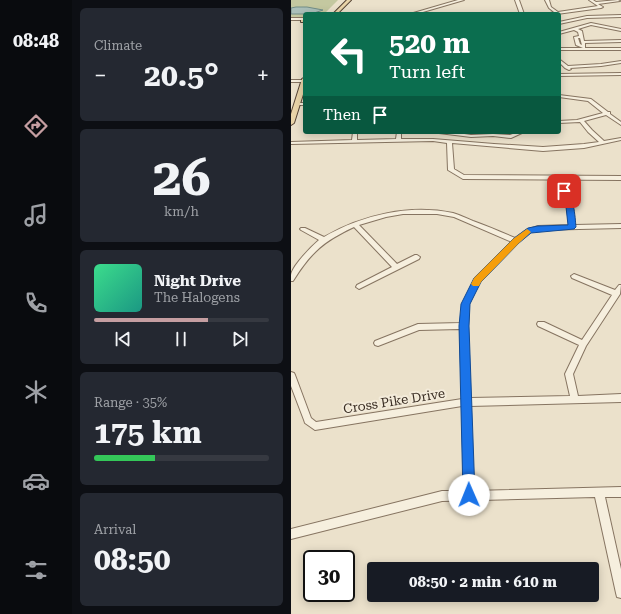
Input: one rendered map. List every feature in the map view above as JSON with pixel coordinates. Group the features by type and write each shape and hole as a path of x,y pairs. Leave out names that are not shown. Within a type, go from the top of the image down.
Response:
{"main road":[{"path":"336,12 349,0"},
{"path":"291,122 303,84"}],"street":[{"path":"419,12 462,0"},
{"path":"517,0 521,12"},
{"path":"547,0 550,8 556,12"},
{"path":"561,12 601,7 591,0"},
{"path":"595,3 618,0 621,5"},
{"path":"575,10 585,17"},
{"path":"561,23 585,17 621,16"},
{"path":"291,20 303,21"},
{"path":"561,32 593,24 621,30"},
{"path":"575,29 580,32 581,36 576,37 577,45 621,49"},
{"path":"561,49 621,41"},
{"path":"614,49 621,54"},
{"path":"561,62 567,67 571,75"},
{"path":"567,67 621,62"},
{"path":"561,75 621,74"},
{"path":"291,82 303,81"},
{"path":"561,96 589,100 621,124"},
{"path":"297,103 303,102"},
{"path":"561,122 579,120 608,113"},
{"path":"614,119 621,117"},
{"path":"579,120 587,131 601,143"},
{"path":"357,141 358,134"},
{"path":"398,140 399,134"},
{"path":"458,134 511,137 518,134"},
{"path":"291,143 433,140 543,149 601,143 621,139"},
{"path":"449,141 451,170 457,175 463,177 486,179 621,178"},
{"path":"564,191 570,207 572,227"},
{"path":"291,279 303,259 324,240 355,224 375,217 393,214 428,213 454,216 516,241"},
{"path":"355,224 397,267"},
{"path":"469,495 464,326 466,304 477,280 528,231 538,228 621,226"},
{"path":"303,230 324,240"},
{"path":"359,287 417,258"},
{"path":"574,276 619,291 583,344 569,374 575,400"},
{"path":"541,324 583,344"},
{"path":"378,343 418,328 464,326"},
{"name":"Cross Pike Drive","path":"291,375 308,420 315,426 467,402 621,398"},
{"path":"599,492 621,593"},
{"path":"291,534 442,496 621,492"}],"green space":[{"path":"291,0 338,0 326,12 303,12 303,17 291,17"}],"water":[{"path":"307,7 323,10 317,12 303,12 303,14 291,14 291,8"}],"slow traffic":[{"path":"476,284 477,280 527,232"}],"route":[{"path":"469,495 464,326 466,304 477,280 528,231 538,228 572,227 570,207 564,191"}]}
